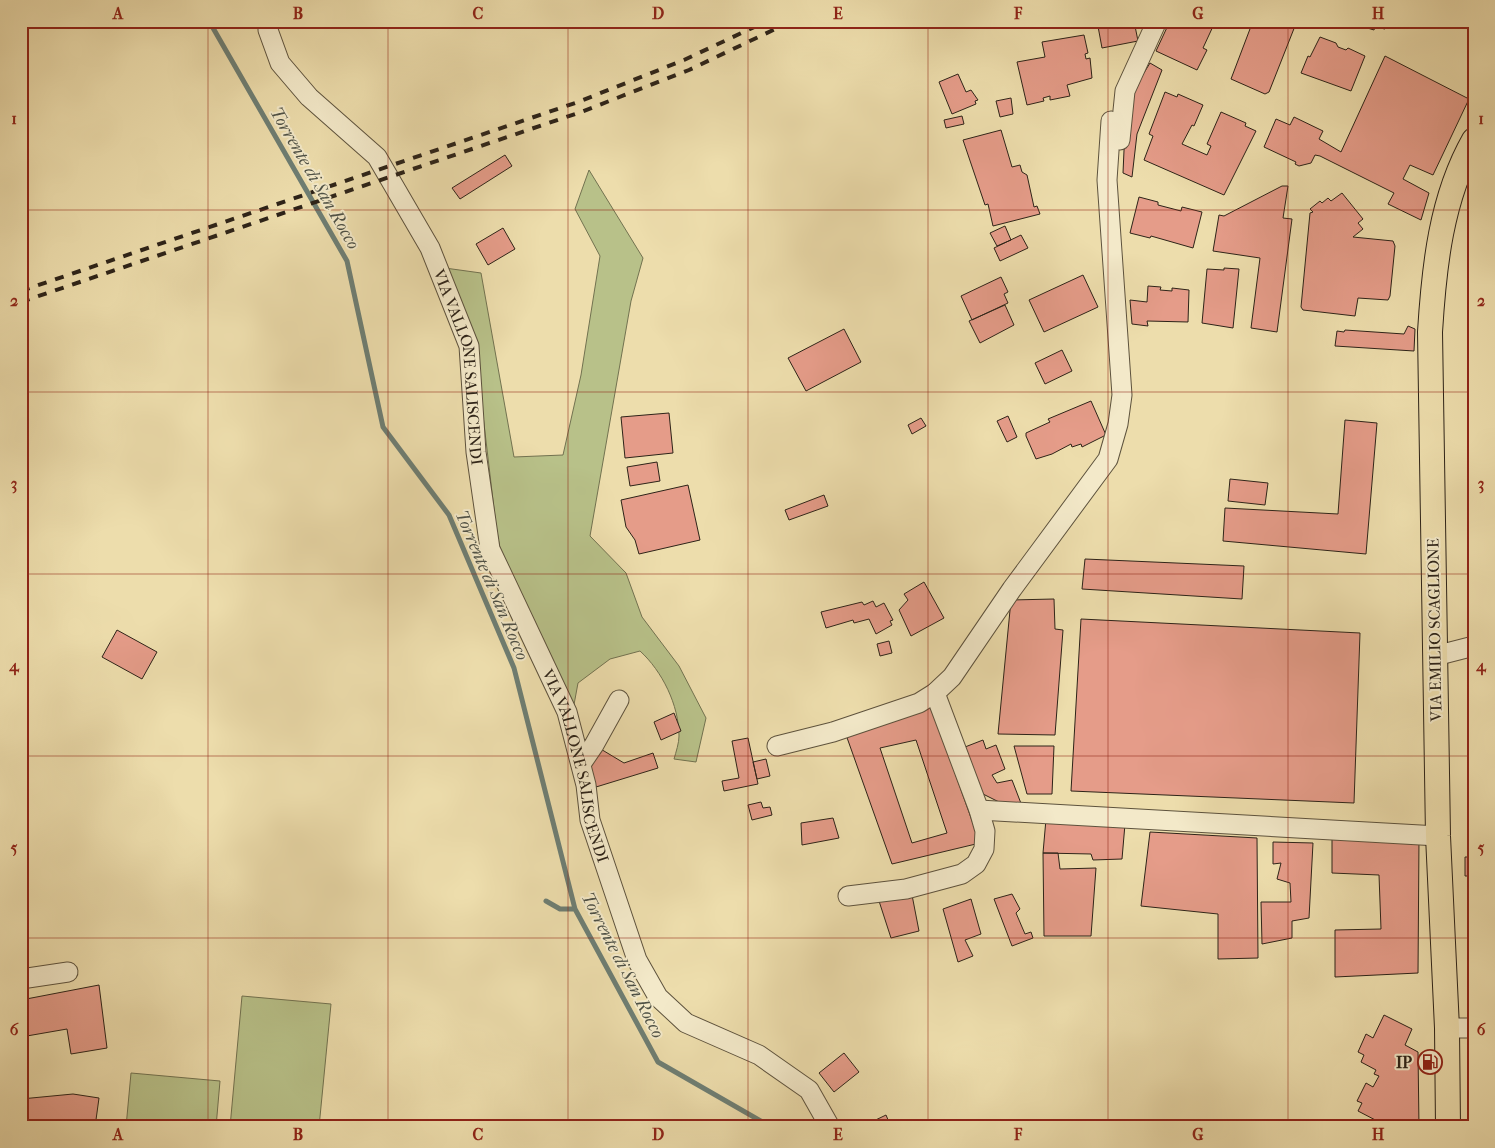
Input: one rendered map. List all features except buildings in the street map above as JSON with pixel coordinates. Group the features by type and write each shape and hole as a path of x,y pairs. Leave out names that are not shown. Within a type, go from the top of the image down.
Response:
{"main road":[{"name":"VIA EMILIO SCAGLIONE","path":"1448,1127 1447,1028 1438,836 1430,332 1434,268 1445,214 1474,140"}],"street":[{"name":"VIA VALLONE SALISCENDI","path":"268,21 268,30 280,63 309,97 377,157 430,248 469,346 476,452 490,549 567,712 586,785 590,820 637,960 658,998 686,1024 760,1055 809,1090 830,1127"},
{"path":"1128,323 1120,177 1120,125 1125,91 1157,21"},
{"path":"777,746 859,723 919,703 935,693 952,677 1012,589 1108,459 1118,424 1122,395 1107,180 1111,122"},
{"path":"1435,656 1474,646"},
{"path":"848,896 906,889 962,874 976,864 984,849 985,830 979,810 935,693"},
{"path":"581,764 594,745 618,700"},
{"path":"979,810 1438,836"},
{"path":"21,979 68,972"},
{"path":"1447,1028 1474,1028"}],"green space":[{"path":"589,170 643,258 631,301 590,536 626,573 642,617 679,666 706,718 696,762 674,759 679,736 676,712 668,689 655,668 640,651 610,659 578,683 573,710 535,622 501,555 475,347 445,268 481,273 514,457 563,455 581,375 600,256 575,209"},
{"path":"242,996 331,1004 319,1127 230,1127"},
{"path":"131,1073 220,1081 216,1127 126,1127"}],"waterway":[{"name":"Torrente di San Rocco","path":"209,21 347,261 383,427 449,515 514,668 575,909 658,1062 771,1127"},
{"path":"546,901 560,909 575,909"}],"railway":[{"path":"21,291 578,102 684,60 767,21"},
{"path":"21,302 581,112 689,70 792,21"}],"place":[{"name":"IP","path":"1430,1062"}]}
